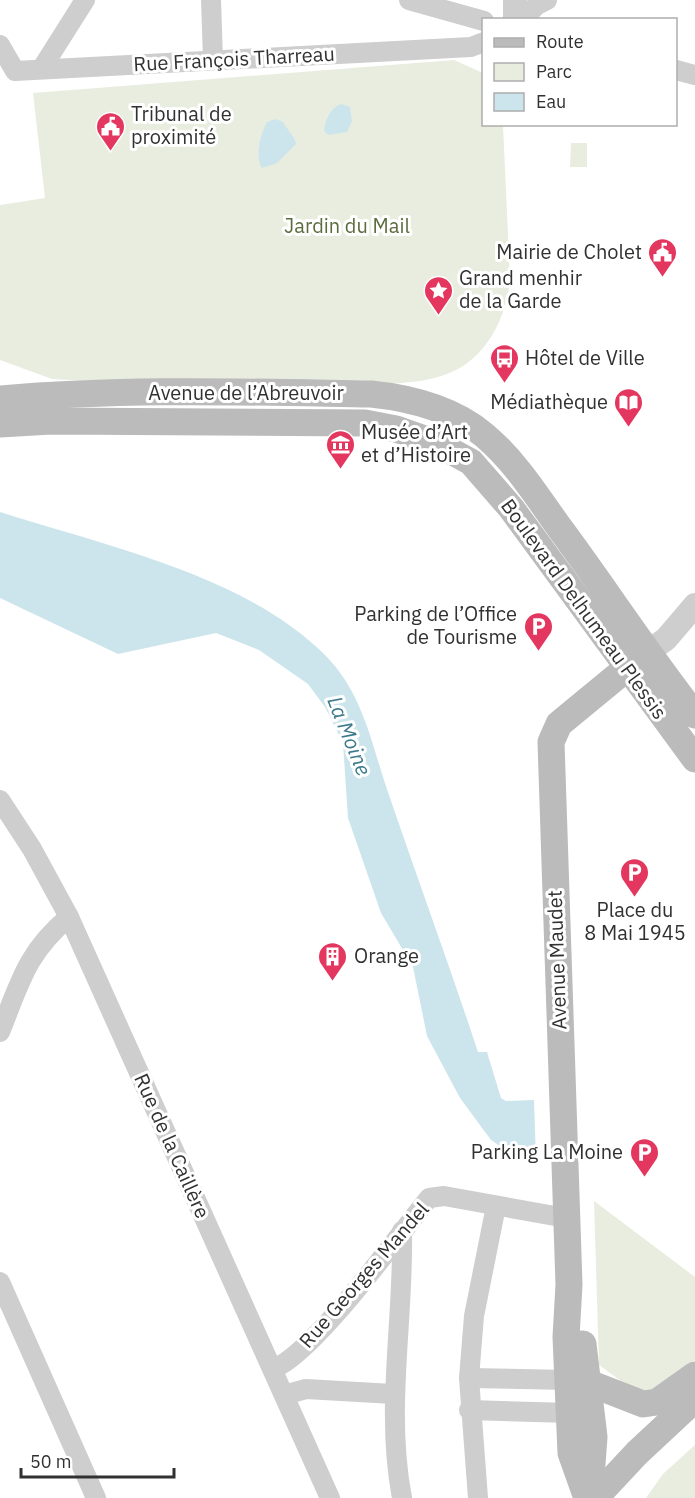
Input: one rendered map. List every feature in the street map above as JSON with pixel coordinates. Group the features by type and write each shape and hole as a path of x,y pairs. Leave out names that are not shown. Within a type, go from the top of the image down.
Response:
{"main road":[{"name":"Avenue de l’Abreuvoir","path":"0,399 52,395 184,392 371,394 399,397 428,405 457,417 484,435"},
{"name":"Avenue de l’Abreuvoir","path":"0,424 51,421 365,423 396,429 436,443 471,462"},
{"name":"Boulevard Delhumeau Plessis","path":"484,435 514,464 624,616 636,660 695,759"},
{"name":"Boulevard Delhumeau Plessis","path":"471,462 636,660 695,715"},
{"name":"Avenue Maudet","path":"588,1498 571,1453 570,1413 579,1382 581,1328 570,1285 566,1218 551,741 559,724 636,660"},
{"path":"579,1382 643,1404 657,1402 695,1375"},
{"name":"Avenue Maudet","path":"579,1382 594,1437 588,1498"},
{"path":"595,1498 637,1453 695,1399"}],"street":[{"path":"42,68 85,0"},
{"path":"211,0 213,60"},
{"path":"409,0 482,21"},
{"path":"515,0 515,18"},
{"path":"524,18 537,5 547,0"},
{"name":"Rue François Tharreau","path":"0,45 15,71 471,47 482,42"},
{"path":"677,70 695,75"},
{"path":"471,462 484,435"},
{"path":"636,660 666,639 695,605"},
{"name":"Rue de la Caillère","path":"0,800 32,849 69,917 330,1498"},
{"path":"0,1032 29,961 46,937 69,917"},
{"name":"Rue Georges Mandel","path":"273,1369 286,1364 332,1318 429,1198 444,1196 566,1218"},
{"path":"477,1498 469,1410 469,1378 474,1316 496,1206"},
{"path":"402,1231 403,1276 393,1394 398,1476 402,1498"},
{"path":"0,1282 96,1498"},
{"path":"469,1378 579,1382"},
{"path":"284,1395 306,1389 393,1394"},
{"path":"469,1410 570,1413"}],"green space":[{"name":"Jardin du Mail","path":"454,60 482,73 482,126 503,126 510,279 504,308 492,336 473,359 447,374 420,381 392,384 52,379 0,360 0,205 45,198 33,93"},
{"path":"571,143 587,143 587,167 570,167"},
{"path":"594,1201 695,1277 695,1360 651,1403 599,1365"},
{"path":"695,1445 695,1498 646,1498 663,1474"}],"water":[{"path":"341,104 350,107 352,121 347,132 328,135 324,131 327,119 331,111"},
{"path":"275,119 283,122 296,144 277,163 262,168 259,158 260,139 267,122"},
{"name":"La Moine","path":"0,512 128,551 215,584 255,604 292,627 325,655 339,671 350,687 366,723 478,1052 487,1052 501,1098 506,1101 534,1100 536,1160 516,1157 491,1140 460,1098 427,1036 413,967 381,913 348,818 343,743 325,707 308,684 259,650 216,633 118,654 0,598"}],"place":[{"name":"Tribunal de proximité","path":"110,152"},
{"name":"Mairie de Cholet","path":"663,278"},
{"name":"Grand menhir de la Garde","path":"438,316"},
{"name":"Hôtel de Ville","path":"504,384"},
{"name":"Médiathèque","path":"629,428"},
{"name":"Musée d’Art et d’Histoire","path":"340,470"},
{"name":"Parking de l’Office de Tourisme","path":"538,652"},
{"name":"Place du 8 Mai 1945","path":"635,898"},
{"name":"Orange","path":"333,982"},
{"name":"Parking La Moine","path":"644,1178"}]}
